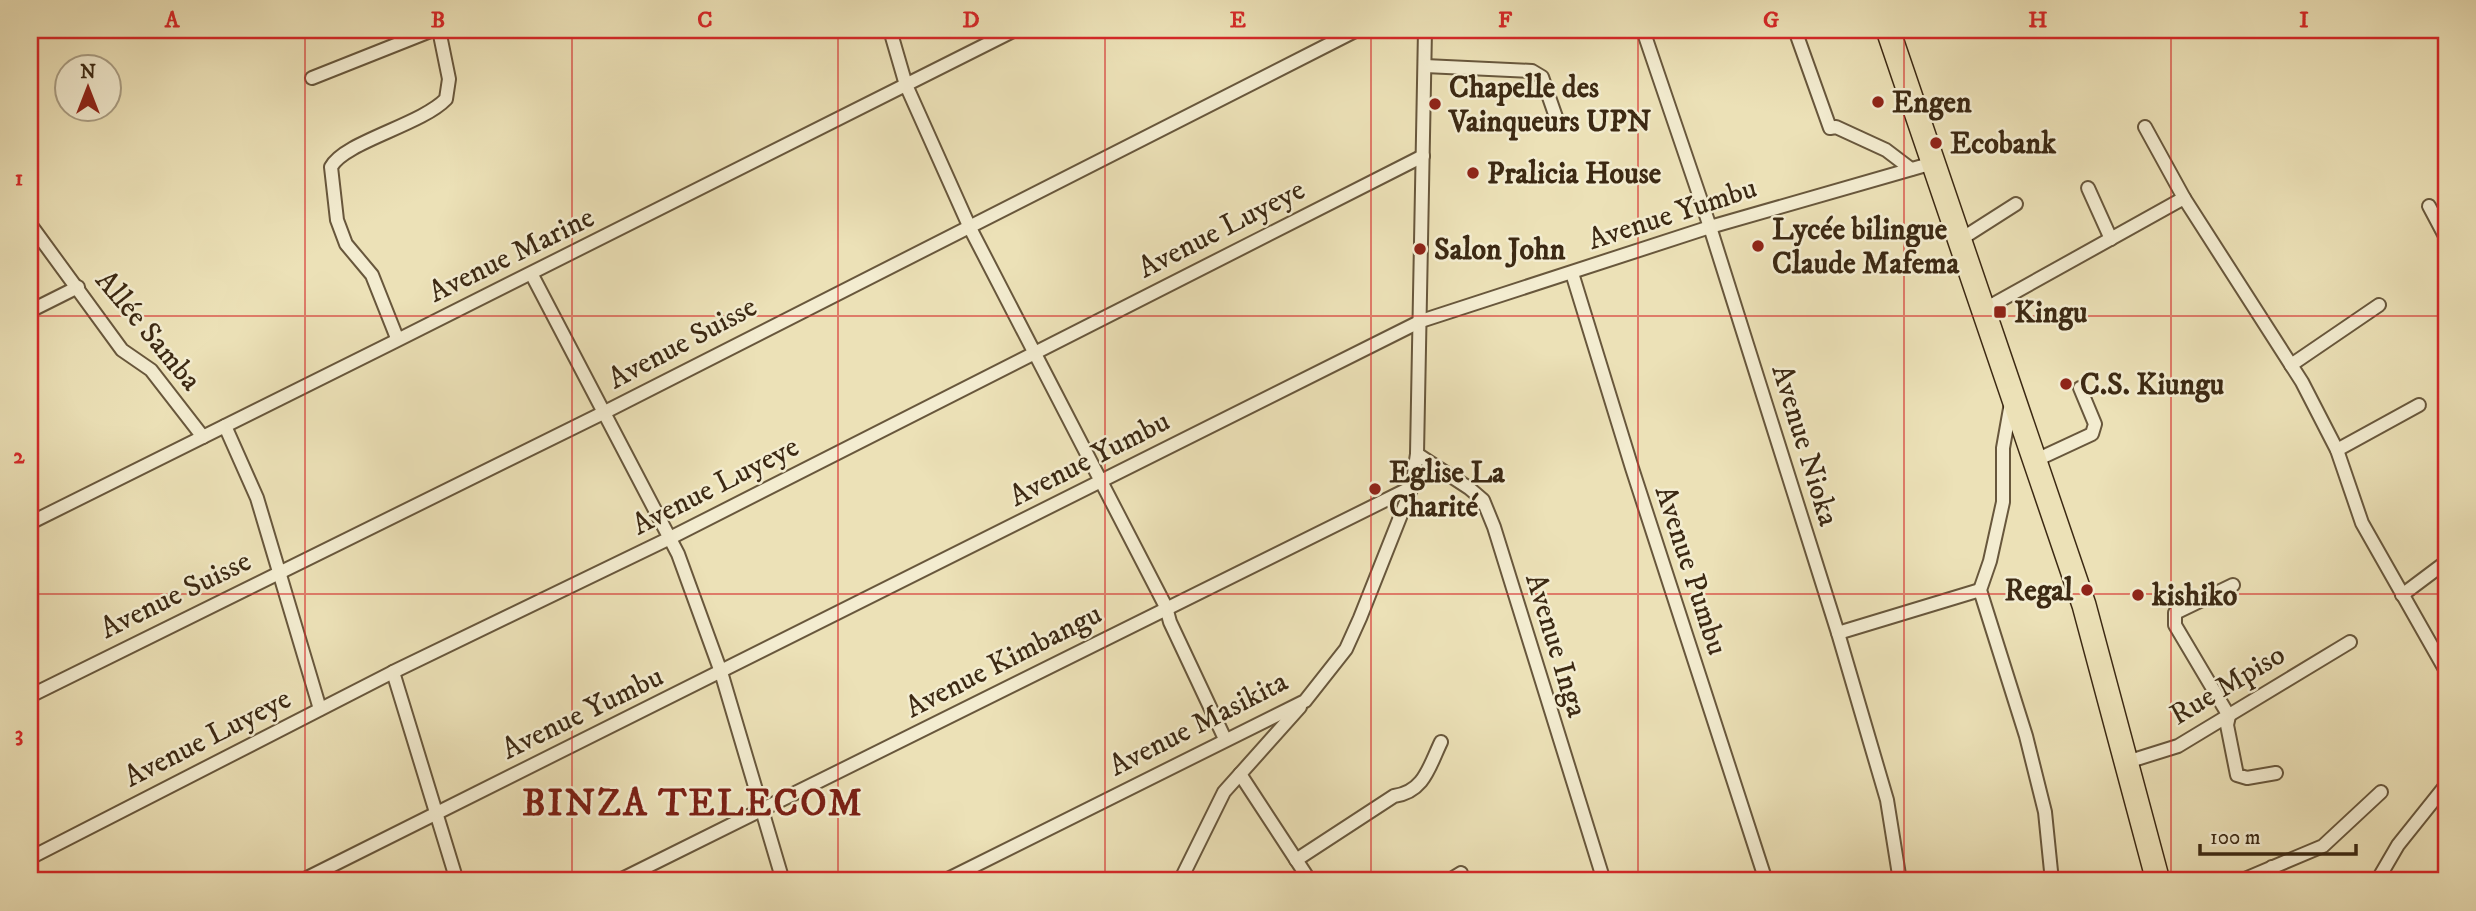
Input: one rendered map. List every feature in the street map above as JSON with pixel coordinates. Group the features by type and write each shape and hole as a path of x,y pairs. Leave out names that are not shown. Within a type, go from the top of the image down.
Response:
{"highway":[{"path":"1888,30 2099,654 2158,881"}],"street":[{"path":"397,338 372,275 346,244 337,220 331,167 344,154 428,114 446,99 449,79 439,30"},
{"path":"890,30 906,85 970,228 1036,350 1167,607 1170,622 1225,740"},
{"name":"Avenue Marine","path":"30,523 397,338 532,275 1015,30"},
{"name":"Avenue Suisse","path":"30,696 603,413 1357,30"},
{"name":"Avenue Masikita","path":"944,881 1305,701 1346,649 1394,539 1412,486 1418,454 1425,30"},
{"name":"Avenue Nioka","path":"1643,30 1710,227 1838,633 1887,800 1897,844 1900,881"},
{"path":"1795,30 1830,128 1836,127 1886,150 1911,169"},
{"path":"312,78 426,31"},
{"path":"1424,66 1532,71 1542,77 1557,120"},
{"path":"2145,127 2185,198 2291,365 2337,450 2362,523 2446,671"},
{"name":"Avenue Luyeye","path":"30,858 393,672 668,539 1423,156"},
{"name":"Avenue Yumbu","path":"301,881 1421,321 1710,227 1933,163"},
{"path":"2088,188 2111,239"},
{"path":"1983,310 2185,198"},
{"path":"1958,241 2016,204"},
{"path":"2429,206 2446,238"},
{"name":"Allée Samba","path":"31,227 122,350 151,370 203,437"},
{"name":"Avenue Pumbu","path":"1572,273 1766,881"},
{"path":"532,275 678,554 721,672 783,881"},
{"path":"30,311 78,287"},
{"path":"2291,365 2379,305"},
{"path":"2034,461 2092,434 2095,424 2080,388"},
{"path":"2012,396 2003,448 2003,502 1990,561 1980,590 2029,749 2045,812 2052,881"},
{"path":"2337,450 2419,405"},
{"path":"225,426 257,498 320,709"},
{"name":"Avenue Inga","path":"1418,454 1483,500 1494,527 1604,881"},
{"name":"Avenue Kimbangu","path":"618,881 1412,486"},
{"path":"2402,595 2446,562"},
{"path":"2233,584 2175,613 2174,621 2229,716 2227,725 2237,775 2248,778 2276,773"},
{"path":"1838,633 1980,590"},
{"name":"Rue Mpiso","path":"2127,762 2178,746 2350,642"},
{"path":"393,672 457,881"},
{"path":"1180,881 1224,792 1305,701"},
{"path":"1296,860 1394,796 1410,793 1419,787 1441,742"},
{"path":"1240,774 1310,881"},
{"path":"2377,881 2398,845 2446,785"},
{"path":"2240,881 2323,846 2381,792"},
{"path":"2272,867 2273,881"},
{"path":"1448,881 1461,873"}],"place":[{"name":"Engen","path":"1878,102"},
{"name":"Chapelle des Vainqueurs UPN","path":"1435,104"},
{"name":"Ecobank","path":"1936,143"},
{"name":"Pralicia House","path":"1473,173"},
{"name":"Lycée bilingue Claude Mafema","path":"1758,246"},
{"name":"Salon John","path":"1420,249"},
{"name":"Kingu","path":"2000,312"},
{"name":"C.S. Kiungu","path":"2066,384"},
{"name":"Eglise La Charité","path":"1375,489"},
{"name":"Regal","path":"2087,590"},
{"name":"kishiko","path":"2138,595"}],"district":[{"name":"BINZA TELECOM","path":"693,802"}]}
